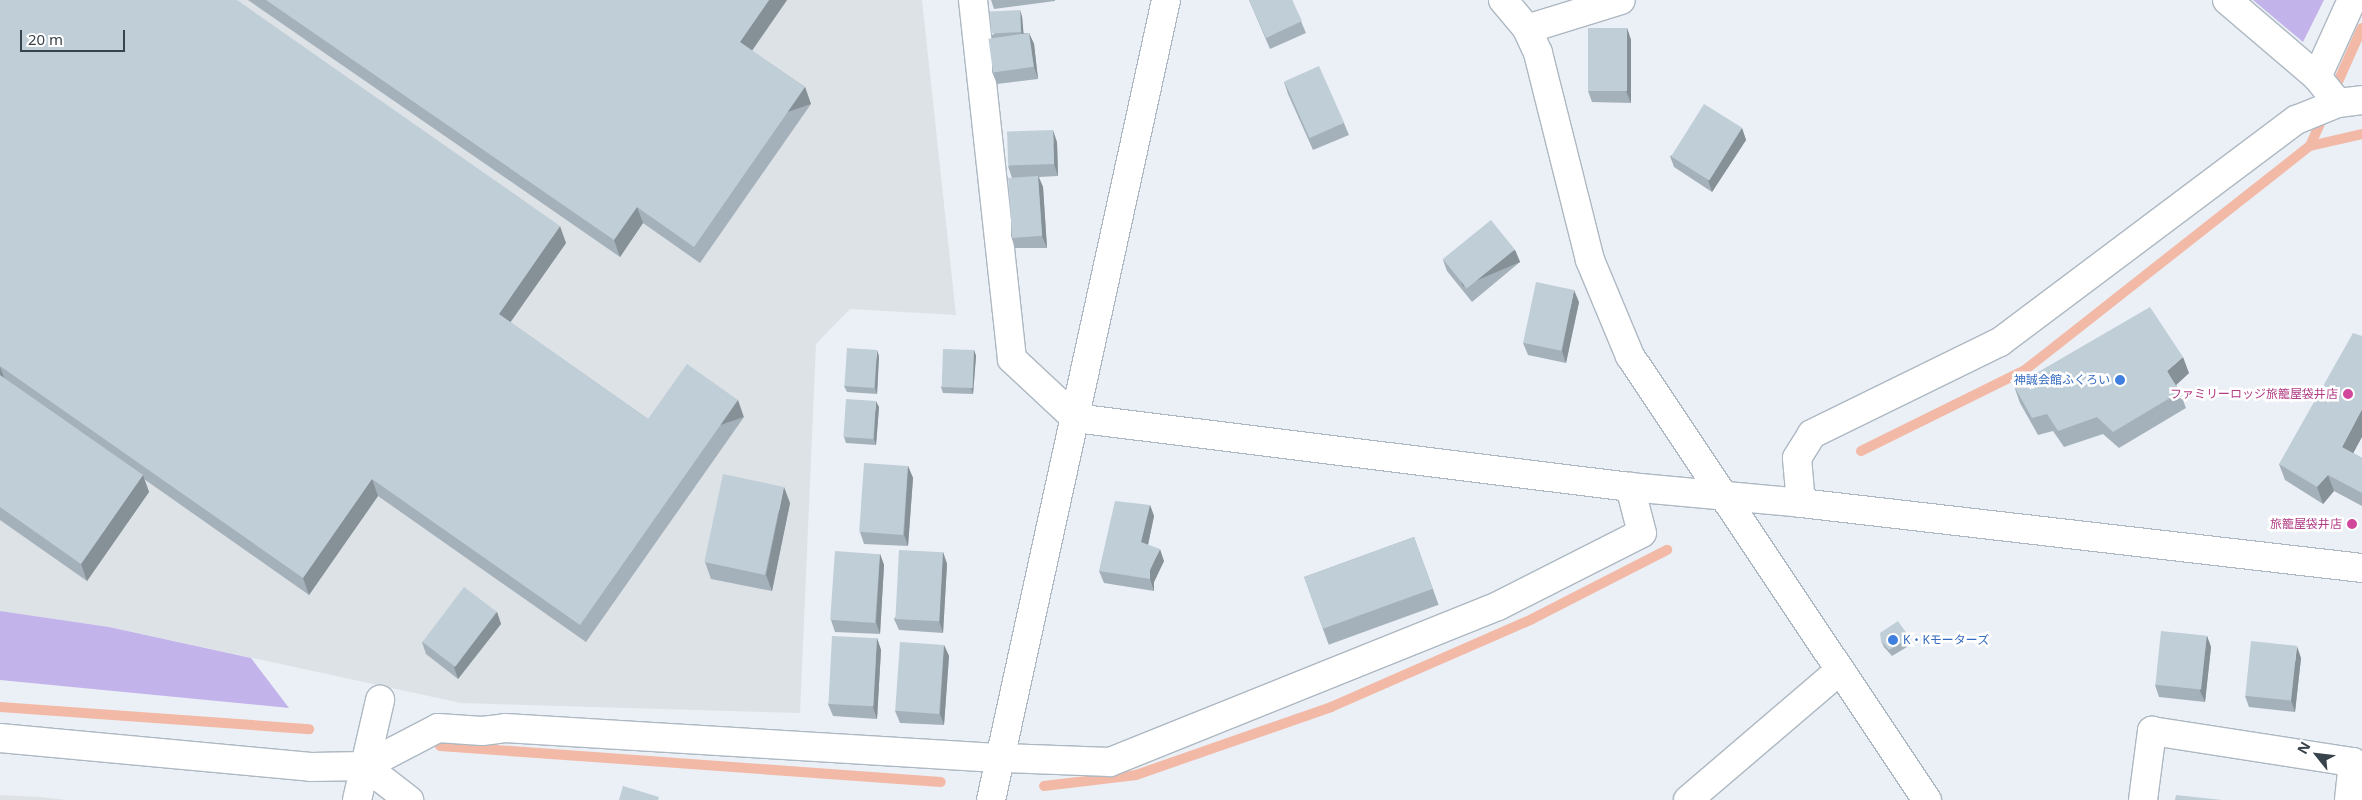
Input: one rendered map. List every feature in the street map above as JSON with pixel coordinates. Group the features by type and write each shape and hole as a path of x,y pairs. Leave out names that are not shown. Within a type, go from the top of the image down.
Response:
{"street":[{"path":"973,0 1012,359 1074,418 1630,487 1801,503 2362,568"},
{"path":"991,800 1166,0"},
{"path":"1503,0 1527,29 1538,53 1590,260 1630,356 1927,800"},
{"path":"1527,29 1621,0"},
{"path":"2227,0 2317,77 2350,102"},
{"path":"2317,77 2352,0"},
{"path":"1801,503 1797,458 1812,434 2000,342 2296,120 2350,102"},
{"path":"0,738 311,767 365,766 438,728 482,731 505,728 1000,758 1110,762 1498,606 1642,533 1630,487"},
{"path":"1688,800 1840,670"},
{"path":"357,800 380,700"},
{"path":"2143,800 2152,731 2353,762 2349,800"},
{"path":"365,766 409,800"}],"shaded area":[{"path":"0,0 922,0 956,315 850,309 816,344 800,713 461,703 109,627 0,611"},
{"path":"2253,0 2324,0 2303,42"},
{"path":"0,611 109,627 251,658 289,708 0,680"},
{"path":"0,795 40,797 68,800 0,800"}],"building":[{"path":"0,0 237,0 560,226 499,314 648,419 687,364 738,400 580,625 372,479 303,578 0,366"},
{"path":"266,0 769,0 740,42 805,87 694,247 637,207 614,240"},
{"path":"1249,0 1292,0 1302,21 1266,38"},
{"path":"1020,10 1021,32 991,34 990,12"},
{"path":"1588,28 1627,28 1627,91 1588,91"},
{"path":"1029,33 1034,67 993,72 988,39"},
{"path":"1319,66 1344,123 1310,138 1284,81"},
{"path":"1704,104 1742,128 1709,180 1671,157"},
{"path":"1053,130 1054,164 1008,166 1007,132"},
{"path":"1038,176 1042,236 1012,238 1008,178"},
{"path":"1491,220 1515,250 1467,289 1443,259"},
{"path":"1536,282 1574,290 1561,351 1523,343"},
{"name":"神誠会館ふくろい","path":"2150,307 2183,357 2167,371 2180,392 2113,432 2097,417 2058,431 2047,414 2032,418 2014,386"},
{"name":"ファミリーロッジ旅籠屋袋井店","path":"2353,333 2362,336 2362,409 2342,447 2362,458 2362,493 2328,475 2317,487 2279,464"},
{"path":"847,348 877,350 874,388 844,386"},
{"path":"943,349 974,350 973,388 942,387"},
{"path":"0,375 143,475 81,564 0,507"},
{"path":"846,399 876,401 873,439 843,437"},
{"path":"864,463 908,466 903,535 859,532"},
{"path":"723,474 784,487 765,575 704,562"},
{"path":"1115,501 1150,505 1141,542 1160,549 1150,570 1150,579 1099,571"},
{"path":"1414,537 1433,589 1323,629 1304,577"},
{"path":"899,550 943,552 939,621 895,619"},
{"path":"835,551 880,554 875,623 830,620"},
{"path":"464,587 497,612 455,667 422,642"},
{"path":"1898,621 1910,638 1889,650 1881,641 1880,633"},
{"path":"2161,631 2207,636 2201,690 2155,685"},
{"path":"832,636 877,638 873,706 828,704"},
{"path":"2251,641 2297,646 2291,701 2245,696"},
{"path":"900,642 944,645 939,714 895,711"},
{"path":"623,786 659,797 658,800 619,800"},
{"path":"2176,795 2222,800 2175,800"}],"waterway":[{"path":"2333,93 2362,28"},
{"path":"2310,146 2325,113"},
{"path":"1861,451 2025,370 2310,146 2362,134"},
{"path":"1044,786 1136,775 1331,707 1532,619 1667,550"},
{"path":"0,707 309,729"},
{"path":"440,746 941,782"}],"place":[{"name":"神誠会館ふくろい","path":"2120,380"},
{"name":"ファミリーロッジ旅籠屋袋井店","path":"2348,394"},
{"name":"旅籠屋袋井店","path":"2352,524"},
{"name":"K・Kモーターズ","path":"1893,640"}]}
